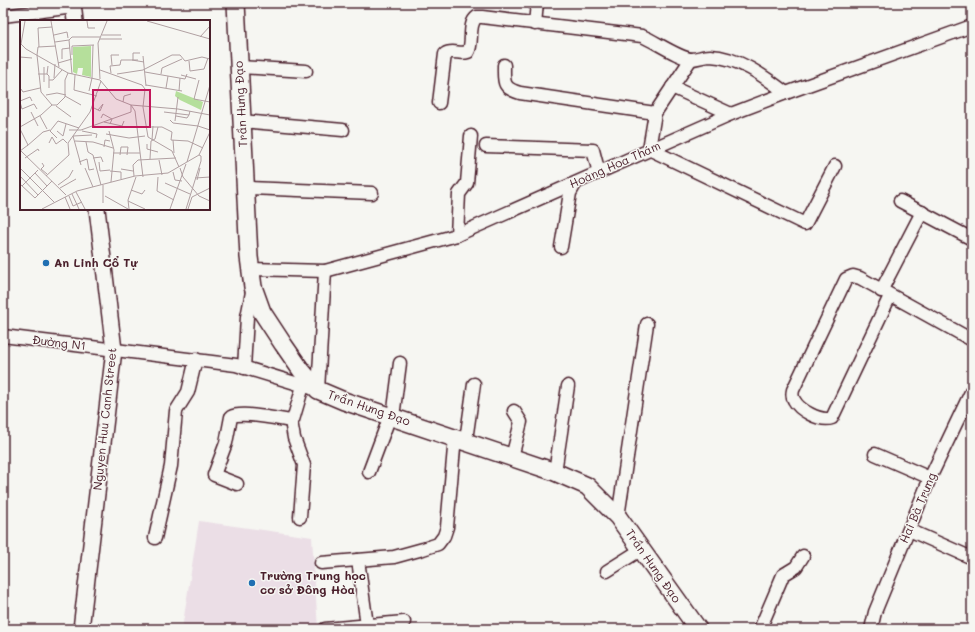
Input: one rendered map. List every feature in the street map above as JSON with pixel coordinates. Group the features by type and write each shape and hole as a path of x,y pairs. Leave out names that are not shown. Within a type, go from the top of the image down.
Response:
{"main road":[{"name":"Trần Hưng Đạo","path":"236,3 250,269 253,287 262,312 301,370 311,388 344,401 556,472 587,486 618,516 698,629"}],"street":[{"path":"535,24 537,3"},
{"path":"3,16 74,10"},
{"path":"440,103 445,54 449,51 465,54 468,52 474,19 482,17 642,36 663,48 691,59 710,56 727,58 744,66 786,92"},
{"name":"Hoàng Hoa Thám","path":"250,269 325,271 457,235 731,114 786,92 972,26"},
{"path":"691,59 655,113 649,149 805,224 836,166"},
{"path":"504,65 504,84 513,91 655,113"},
{"path":"239,67 306,71"},
{"path":"672,87 731,114"},
{"path":"242,121 344,130"},
{"path":"457,235 459,194 467,183 470,136"},
{"path":"486,146 593,150 599,173"},
{"path":"561,246 570,193 575,184"},
{"path":"246,188 372,193"},
{"path":"900,201 972,239"},
{"name":"Nguyen Huu Canh Street","path":"81,629 114,350 97,210"},
{"path":"922,212 885,293 834,414 829,419 816,416 794,401 793,390 843,284 846,279 853,276 860,278 885,293 972,340"},
{"path":"237,484 214,475 226,443 231,417 236,415 291,421 294,420 311,388 325,271"},
{"path":"244,368 247,316 253,287"},
{"path":"618,516 646,324"},
{"name":"Đường N1","path":"3,336 196,359 244,368 311,388"},
{"path":"154,538 171,466 176,412 188,392 196,359"},
{"path":"369,472 391,416 400,363"},
{"path":"321,563 394,556 438,544 444,536 447,527 460,439 474,384"},
{"path":"556,472 568,386"},
{"name":"Hai Bà Trưng","path":"871,629 875,612 930,478 972,390"},
{"path":"512,457 521,422 514,411"},
{"path":"291,421 294,438 304,465 300,517"},
{"path":"875,454 930,478"},
{"path":"909,530 972,558"},
{"path":"607,571 642,549"},
{"path":"760,629 783,575 796,567 803,556"},
{"path":"358,560 367,626"},
{"path":"325,629 404,622"}],"shaded area":[{"name":"Trường Trung học cơ sở Đông Hòa","path":"199,521 312,537 318,629 182,629"}],"place":[{"name":"An Linh Cổ Tự","path":"46,263"},
{"name":"Trường Trung học cơ sở Đông Hòa","path":"252,583"}]}
